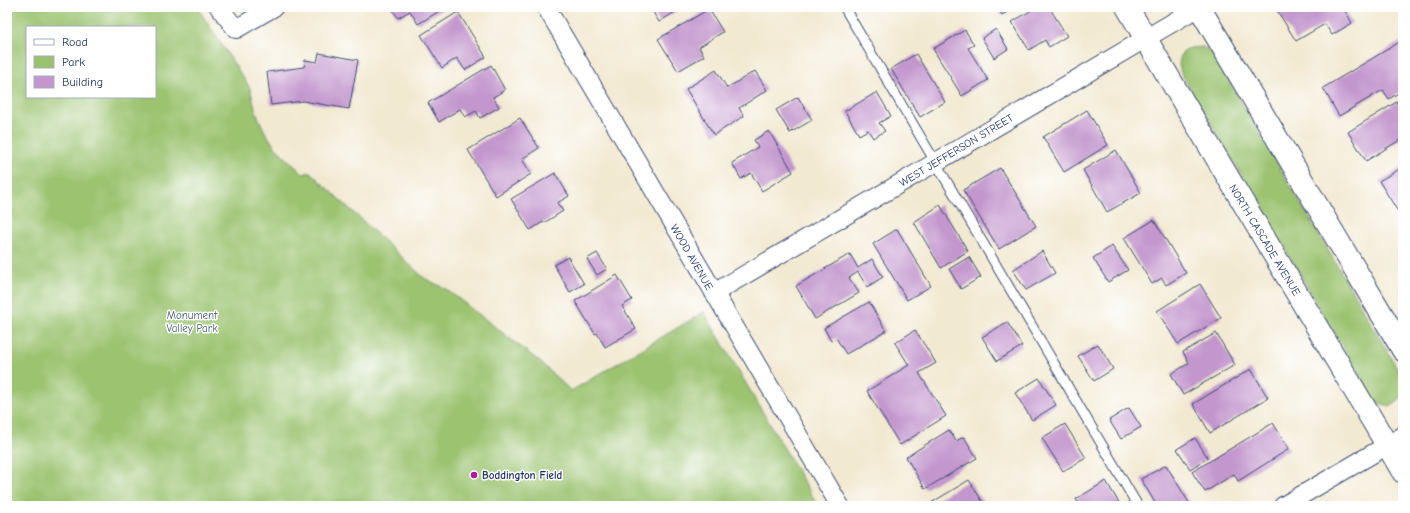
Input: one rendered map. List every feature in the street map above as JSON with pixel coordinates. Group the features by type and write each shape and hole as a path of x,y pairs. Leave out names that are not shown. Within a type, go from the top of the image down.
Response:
{"main road":[{"name":"NORTH CASCADE AVENUE","path":"1127,7 1395,441 1403,472"},
{"path":"1199,7 1403,350"}],"street":[{"path":"219,7 236,29 274,7"},
{"name":"WOOD AVENUE","path":"546,7 840,506"},
{"name":"WEST JEFFERSON STREET","path":"714,293 1199,7"},
{"path":"1283,506 1395,441"}],"lane":[{"path":"844,7 1138,506"}],"green space":[{"name":"Monument Valley Park","path":"7,7 197,7 250,88 256,112 264,130 275,147 303,174 310,172 424,278 446,289 539,361 571,391 704,312 818,506 7,506"},
{"path":"1203,47 1212,52 1403,378 1403,395 1399,401 1389,406 1382,405 1374,400 1181,73 1179,64 1181,54 1190,48"}],"building":[{"path":"391,7 446,7 418,24 410,11 398,18"},
{"path":"650,7 683,7 659,22"},
{"path":"997,7 1016,7 1002,15"},
{"path":"1037,7 1049,7 1067,36 1049,47 1045,40 1029,50 1012,22"},
{"path":"1275,7 1343,7 1352,23 1332,35 1325,24 1296,41"},
{"path":"709,9 723,32 699,47 704,56 678,71 658,39"},
{"path":"458,12 486,57 465,70 457,58 442,68 421,35"},
{"path":"996,29 1008,49 994,58 982,38"},
{"path":"965,30 974,45 968,48 988,80 962,96 933,49"},
{"path":"1403,40 1403,90 1389,99 1383,90 1339,116 1323,88"},
{"path":"319,53 358,60 349,109 303,101 271,105 267,72 304,67 305,60 317,62"},
{"path":"916,54 945,102 920,117 891,69"},
{"path":"491,65 505,90 493,97 499,107 480,118 476,111 465,117 460,109 439,122 428,103"},
{"path":"716,70 727,88 755,71 767,90 739,108 744,116 714,135 686,89"},
{"path":"877,92 891,116 879,123 885,131 873,138 868,130 859,135 845,111"},
{"path":"798,97 812,120 790,133 776,110"},
{"path":"1403,98 1403,138 1366,161 1348,132"},
{"path":"1087,110 1108,145 1064,172 1043,137"},
{"path":"520,118 539,148 522,159 531,174 496,196 468,150"},
{"path":"769,131 793,172 762,191 751,173 741,179 732,163 758,147 754,140"},
{"path":"1116,150 1141,193 1107,212 1083,170"},
{"path":"1403,167 1403,207 1397,210 1379,181"},
{"path":"1000,168 1036,226 999,249 963,190"},
{"path":"555,173 569,196 557,203 563,211 530,230 511,199"},
{"path":"940,205 968,251 941,268 914,222"},
{"path":"1154,220 1186,273 1166,285 1162,278 1152,284 1124,238"},
{"path":"897,229 931,286 907,300 873,244"},
{"path":"1112,246 1128,270 1108,282 1093,258"},
{"path":"1042,251 1055,273 1026,290 1013,270"},
{"path":"597,253 607,269 597,275 587,259"},
{"path":"850,254 858,268 872,259 883,277 867,287 858,272 849,278 859,293 815,319 796,286"},
{"path":"568,257 584,284 570,292 554,265"},
{"path":"969,257 981,277 961,289 949,269"},
{"path":"617,275 632,300 622,306 636,329 605,347 597,333 595,334 575,301"},
{"path":"1200,284 1221,318 1178,344 1157,311"},
{"path":"869,302 886,331 846,354 836,338 831,341 824,328"},
{"path":"1007,322 1022,346 997,361 982,337"},
{"path":"915,330 936,363 919,373 946,416 900,445 867,391 909,365 895,343"},
{"path":"1216,333 1235,365 1183,395 1171,374 1189,363 1183,352"},
{"path":"1098,344 1113,369 1094,381 1078,356"},
{"path":"1251,369 1268,398 1210,433 1193,404"},
{"path":"1039,378 1056,405 1032,420 1015,393"},
{"path":"1129,408 1141,427 1121,439 1109,420"},
{"path":"1273,423 1289,449 1238,481 1234,474 1205,492 1192,472"},
{"path":"1065,424 1086,458 1063,471 1042,438"},
{"path":"949,430 956,441 964,437 977,458 925,489 906,457"},
{"path":"1195,438 1208,458 1190,469 1177,449"},
{"path":"1166,465 1191,506 1157,506 1141,479"},
{"path":"969,480 984,504 981,506 933,506 931,503"},
{"path":"1106,481 1121,506 1080,506 1076,499"}],"place":[{"name":"Boddington Field","path":"474,475"}]}
